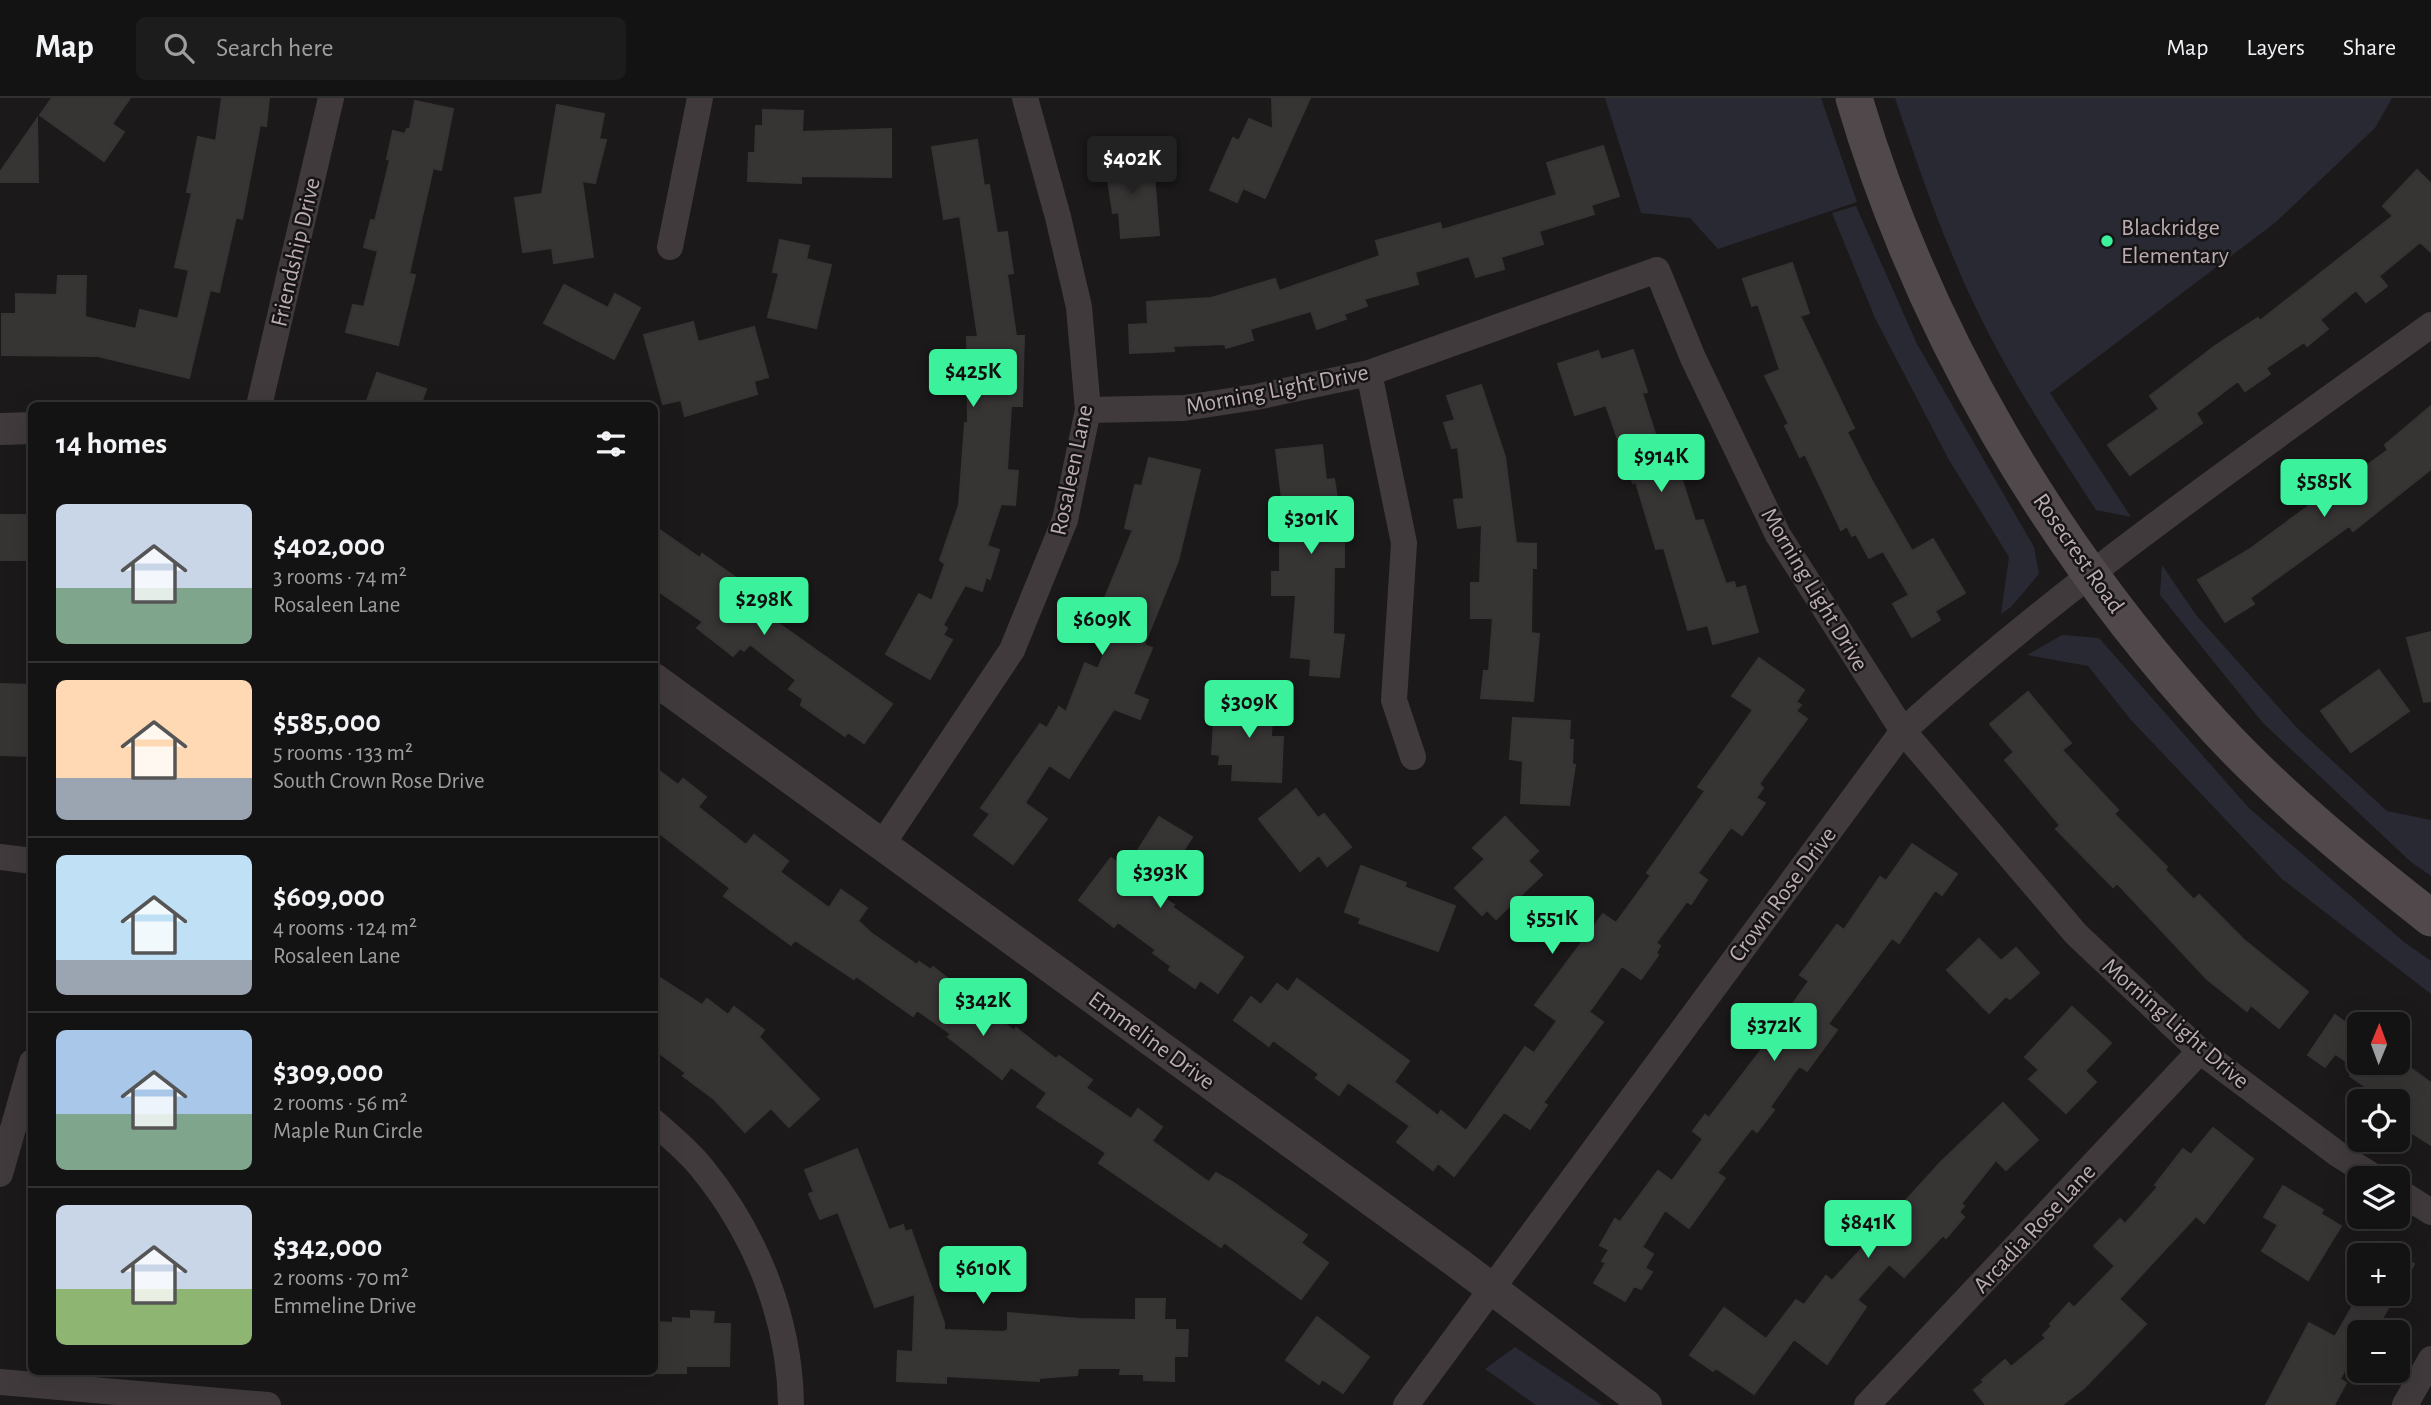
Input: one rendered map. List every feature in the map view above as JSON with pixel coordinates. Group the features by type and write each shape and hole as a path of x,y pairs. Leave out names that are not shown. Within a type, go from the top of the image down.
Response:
{"main road":[{"name":"Rosecrest Road","path":"1854,98 1878,180 1957,357 2020,468 2090,573 2218,730 2338,845 2431,918"}],"street":[{"name":"Friendship Drive","path":"261,402 331,98"},
{"path":"670,247 700,98"},
{"name":"Rosaleen Lane","path":"883,843 1012,650 1065,520 1088,410 1079,307 1059,217 1025,98"},
{"name":"Morning Light Drive","path":"1088,410 1184,408 1256,397 1369,373 1657,270 1693,358 1778,535 1903,731 2076,934 2200,1051 2357,1166"},
{"name":"Crown Rose Drive","path":"1406,1405 1490,1287 1903,731 1984,657 2090,573 2431,325"},
{"path":"1369,373 1404,543 1394,700 1413,757"},
{"path":"0,429 28,428"},
{"name":"Emmeline Drive","path":"658,681 1490,1287 1646,1405"},
{"path":"0,857 28,860"},
{"name":"Arcadia Rose Lane","path":"1867,1405 2200,1051"},
{"path":"0,1174 28,1076"},
{"path":"658,1126 701,1166 745,1231 775,1300 791,1368 791,1405"},
{"path":"2410,1199 2431,1212"},
{"path":"2405,1405 2431,1359"},
{"path":"0,1382 268,1405"}],"shaded area":[{"path":"1605,98 1821,98 1857,202 1718,249 1690,218 1641,213"},
{"name":"Blackridge Elementary","path":"1895,98 2392,98 2375,128 2276,222 2050,393 2131,517 2096,510 2003,360 1953,256 1922,178"},
{"path":"1856,206 1917,344 2034,547 2039,574 2011,607 2001,614 2009,557 1949,460 1875,318 1832,213"},
{"path":"2162,565 2196,615 2299,730 2387,811 2431,820 2431,876 2411,862 2263,723 2160,595"},
{"path":"2062,635 2099,638 2249,808 2404,942 2431,961 2431,994 2282,879 2131,720 2088,666 2027,655"},
{"path":"1515,1347 1602,1405 1536,1405 1485,1369"}],"building":[{"path":"52,98 130,98 112,124 124,132 104,161 40,115"},
{"path":"222,98 269,98 266,126 260,125 242,219 236,217 219,292 210,290 189,378 98,356 2,355 2,314 16,314 16,294 57,295 58,276 86,276 85,317 136,329 140,310 178,319 189,270 175,267 192,193 187,192 198,137 216,141"},
{"path":"1272,98 1310,98 1265,198 1243,188 1237,202 1210,190 1233,138 1239,141 1249,119 1273,129"},
{"path":"415,101 453,109 441,170 433,168 409,274 415,275 398,345 346,332 353,305 364,307 378,251 364,247 371,220 375,221 390,160 387,159 393,131 405,134 407,129 410,129"},
{"path":"557,105 604,114 599,139 606,140 595,183 582,181 593,257 554,263 552,248 523,252 515,198 542,194"},
{"path":"763,110 803,111 802,132 891,129 891,177 801,176 801,183 748,181 749,153 755,153 756,126 763,126"},
{"path":"37,119 38,182 0,182 0,172"},
{"path":"977,140 984,186 989,185 997,233 1007,232 1013,273 1007,274 1016,336 1024,336 1022,406 1011,406 1007,470 1018,471 1015,505 1001,504 987,546 999,550 990,579 986,577 982,591 965,585 943,625 947,628 943,635 952,640 930,679 886,654 919,594 932,601 945,564 940,560 959,505 965,423 968,423 967,337 978,337 960,216 944,219 932,147"},
{"path":"1603,146 1619,196 1591,205 1594,214 1539,231 1543,244 1501,257 1504,269 1476,277 1469,256 1415,272 1418,284 1364,299 1367,306 1344,314 1346,319 1317,329 1311,311 1250,329 1253,340 1226,348 1225,344 1173,346 1174,351 1130,353 1129,325 1148,324 1147,302 1211,298 1275,279 1279,291 1380,256 1376,241 1440,223 1442,230 1557,195 1547,163"},
{"path":"1135,152 1137,176 1154,174 1159,235 1121,238 1119,212 1113,213 1104,154"},
{"path":"2417,170 2431,184 2431,252 2420,242 2379,276 2387,286 2366,302 2356,290 2320,320 2328,329 2307,346 2304,342 2266,368 2270,374 2245,391 2238,381 2196,413 2202,423 2130,475 2108,445 2159,409 2150,396 2215,346 2258,318 2260,321 2393,216 2383,206"},
{"path":"780,240 809,246 806,259 831,265 816,328 768,317 779,273 773,272"},
{"path":"1792,263 1809,313 1800,316 1854,428 1847,432 1872,481 1912,551 1933,539 1965,593 1935,611 1940,620 1912,637 1893,604 1909,595 1883,551 1869,558 1856,534 1852,536 1847,526 1841,530 1805,454 1800,457 1785,426 1789,424 1765,376 1780,370 1758,304 1752,306 1743,279"},
{"path":"564,285 608,308 615,294 640,308 614,359 544,323"},
{"path":"693,322 698,342 754,327 768,377 754,381 757,394 685,416 681,400 663,404 644,335"},
{"path":"1633,350 1647,392 1642,393 1659,446 1670,442 1695,521 1703,520 1726,584 1734,582 1736,589 1745,586 1758,632 1713,644 1708,625 1688,630 1664,548 1656,549 1636,482 1633,483 1606,405 1575,415 1558,364 1598,351 1601,360"},
{"path":"377,373 426,389 421,402 366,402"},
{"path":"1481,385 1505,457 1516,543 1536,544 1536,568 1532,568 1531,633 1539,634 1533,701 1481,698 1484,671 1489,671 1493,618 1471,618 1471,583 1480,583 1482,525 1458,528 1454,500 1464,499 1458,447 1452,448 1444,423 1455,420 1447,396"},
{"path":"2431,406 2431,469 2353,531 2349,526 2250,598 2254,604 2225,622 2198,580 2250,549 2325,494 2321,488 2346,469 2351,477 2388,450 2385,445"},
{"path":"1322,445 1326,480 1334,479 1344,540 1344,567 1334,567 1333,634 1344,635 1339,677 1310,675 1311,659 1291,657 1296,595 1272,595 1272,572 1280,572 1280,541 1287,540 1276,450"},
{"path":"1149,458 1200,470 1178,561 1144,645 1152,648 1133,694 1148,700 1140,719 1114,709 1069,778 1049,765 1025,803 1047,819 1013,864 974,835 990,814 981,808 1040,724 1047,728 1059,707 1066,712 1085,663 1098,669 1121,613 1102,605 1133,530 1125,528 1135,485 1142,486"},
{"path":"0,515 28,515 28,560 0,560"},
{"path":"658,529 700,558 702,554 748,586 750,584 782,609 775,621 892,704 864,743 848,732 845,736 801,705 803,699 789,689 796,680 750,644 744,651 740,648 733,656 697,628 703,622 658,591"},
{"path":"2431,632 2431,701 2424,702 2407,638"},
{"path":"1759,658 1804,690 1796,702 1801,705 1796,711 1807,719 1759,784 1763,788 1756,798 1765,803 1742,835 1731,827 1698,873 1707,880 1691,904 1687,901 1656,943 1660,946 1656,953 1658,955 1641,979 1622,966 1589,1012 1603,1022 1543,1103 1547,1105 1530,1129 1504,1112 1454,1176 1438,1163 1433,1170 1397,1142 1410,1126 1348,1082 1339,1095 1316,1078 1319,1074 1273,1040 1269,1046 1234,1020 1251,997 1261,1005 1277,984 1288,992 1297,979 1409,1061 1394,1082 1438,1116 1441,1111 1466,1131 1525,1047 1534,1053 1557,1021 1535,1005 1603,914 1616,923 1651,875 1647,873 1705,791 1698,787 1753,710 1732,696"},
{"path":"2379,670 2409,711 2351,752 2321,711"},
{"path":"0,684 28,685 28,756 0,755"},
{"path":"2028,692 2071,743 2062,750 2118,810 2114,814 2167,867 2165,870 2194,900 2199,895 2244,940 2308,992 2279,1028 2251,1005 2247,1011 2207,979 2117,883 2113,887 2056,829 2060,825 2005,760 2014,752 1990,724"},
{"path":"1224,696 1273,697 1271,737 1283,737 1281,782 1232,780 1233,764 1219,764 1220,755 1212,754 1214,721 1223,721"},
{"path":"1513,718 1570,721 1569,740 1573,740 1572,764 1575,765 1569,805 1521,803 1523,761 1510,759"},
{"path":"658,770 678,785 683,779 706,797 698,807 746,845 754,835 788,861 780,872 829,908 841,890 867,908 858,921 871,933 917,965 919,962 931,970 933,967 1014,1031 1016,1028 1056,1059 1059,1056 1092,1080 1086,1088 1131,1119 1138,1109 1162,1127 1152,1141 1209,1182 1216,1173 1234,1183 1307,1235 1301,1243 1328,1263 1301,1299 1224,1242 1221,1247 1099,1163 1106,1153 1037,1107 1047,1093 1011,1067 1002,1079 948,1037 951,1034 917,1010 913,1016 856,976 854,979 795,940 791,945 724,896 730,888 658,832"},
{"path":"1296,789 1318,818 1324,814 1351,847 1327,866 1319,855 1300,871 1259,819"},
{"path":"1159,817 1192,837 1157,893 1174,905 1172,907 1243,957 1218,993 1200,980 1195,988 1169,970 1171,966 1153,953 1156,950 1118,922 1114,927 1079,900 1111,858 1126,869"},
{"path":"1505,817 1538,851 1528,861 1542,875 1496,919 1487,910 1482,915 1455,888 1485,859 1473,848"},
{"path":"1912,844 1957,874 1942,895 1935,890 1899,943 1892,938 1828,1024 1837,1030 1807,1071 1799,1066 1770,1107 1774,1110 1757,1132 1752,1128 1717,1173 1725,1178 1689,1228 1665,1210 1642,1247 1653,1254 1645,1268 1652,1272 1641,1289 1634,1286 1625,1301 1594,1283 1606,1263 1602,1261 1609,1250 1600,1245 1615,1219 1620,1222 1658,1171 1672,1181 1703,1139 1693,1131 1705,1115 1709,1118 1768,1041 1759,1035 1772,1018 1779,1023 1809,981 1800,975 1837,925 1844,930 1880,877 1886,881"},
{"path":"1361,866 1406,883 1404,887 1455,906 1438,951 1359,923 1361,918 1345,912"},
{"path":"1979,939 2001,961 2016,948 2039,973 2010,999 2006,996 1989,1013 1947,970"},
{"path":"658,977 702,1005 707,999 728,1015 734,1007 764,1030 759,1037 819,1099 789,1127 771,1108 745,1132 714,1099 683,1076 686,1073 658,1052"},
{"path":"2072,1007 2111,1043 2085,1071 2096,1082 2066,1113 2029,1079 2039,1070 2025,1057"},
{"path":"2335,1015 2347,1024 2347,1062 2335,1054 2325,1067 2308,1055"},
{"path":"2410,1068 2431,1083 2431,1145 2410,1132 2410,1089 2369,1089 2350,1076 2410,1075"},
{"path":"2003,1103 2038,1140 2006,1170 1996,1160 1961,1204 1964,1206 1959,1212 1964,1217 1946,1238 1943,1235 1904,1277 1889,1264 1857,1300 1866,1307 1827,1364 1794,1339 1754,1394 1716,1368 1713,1371 1690,1355 1724,1308 1766,1339 1796,1300 1804,1305 1826,1276 1832,1281 1941,1162"},
{"path":"2213,1128 2253,1159 2204,1223 2196,1216 2119,1299 2146,1324 2084,1388 2062,1405 1986,1405 1974,1390 1984,1382 1982,1380 2005,1360 2011,1367 2046,1338 2043,1335 2052,1326 2050,1324 2069,1303 2074,1308 2115,1266 2094,1246 2120,1219 2125,1224 2158,1187 2155,1185 2183,1149 2191,1155"},
{"path":"857,1149 889,1230 903,1225 905,1232 911,1230 944,1323 944,1330 1004,1332 1008,1330 1008,1313 1079,1319 1136,1320 1136,1299 1165,1299 1164,1320 1175,1320 1175,1330 1188,1330 1187,1356 1174,1356 1174,1381 1144,1380 1144,1374 1120,1374 1121,1368 1078,1368 1077,1375 1039,1378 1039,1381 946,1376 946,1383 897,1381 898,1351 913,1352 915,1294 875,1307 838,1212 820,1219 809,1194 814,1192 805,1170"},
{"path":"2283,1186 2323,1210 2321,1214 2341,1226 2308,1280 2262,1251 2278,1225 2264,1217"},
{"path":"2353,1306 2389,1306 2381,1320 2347,1320 2347,1366 2340,1379 2346,1383 2334,1405 2266,1405 2309,1323 2335,1337"},
{"path":"691,1311 714,1312 713,1324 730,1324 729,1366 686,1366 686,1373 658,1373 658,1322 673,1323 673,1318 691,1319"},
{"path":"1317,1317 1369,1357 1343,1393 1322,1379 1319,1384 1286,1360"}],"place":[{"name":"Blackridge Elementary","path":"2107,241"}]}
